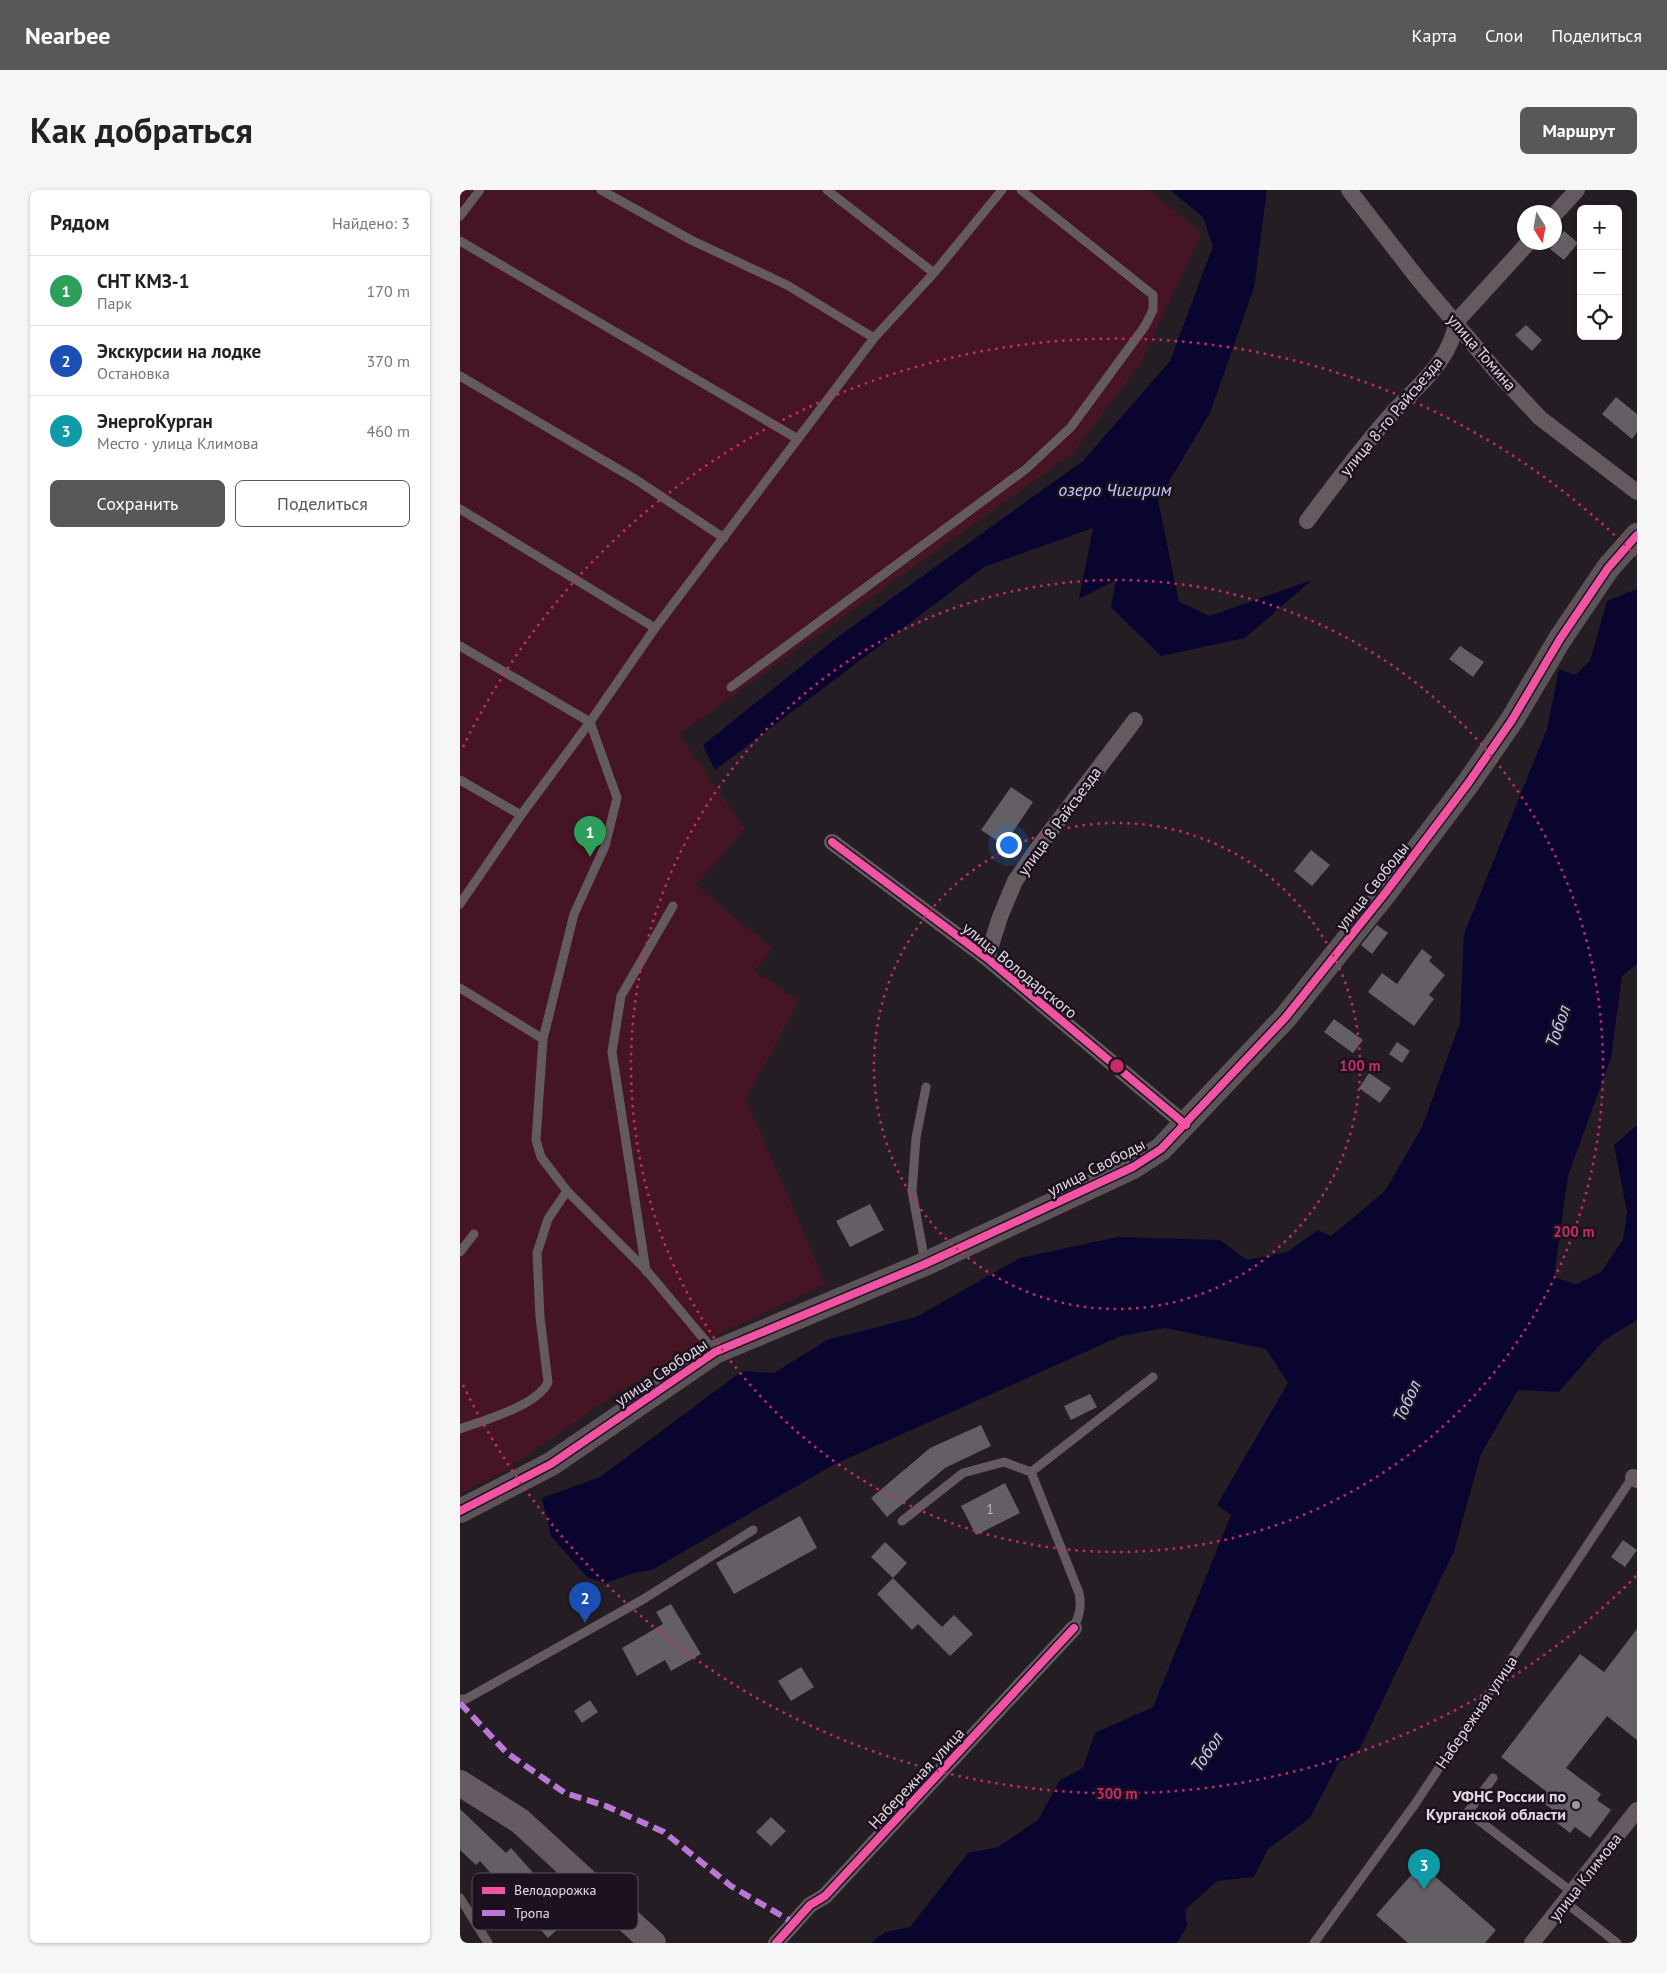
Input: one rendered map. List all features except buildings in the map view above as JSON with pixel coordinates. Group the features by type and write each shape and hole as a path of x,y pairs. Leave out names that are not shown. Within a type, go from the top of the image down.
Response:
{"main road":[{"path":"460,1783 520,1821 577,1873"},
{"path":"638,1929 653,1943"}],"street":[{"name":"улица Томина","path":"1350,190 1419,280 1496,371 1540,418 1637,492"},
{"path":"1562,206 1577,190"},
{"name":"улица 8-го Райсъезда","path":"1307,521 1388,417 1438,366 1455,332 1456,322 1522,250"},
{"name":"улица Свободы","path":"460,1511 551,1464 715,1352 925,1264 1133,1167 1161,1149 1186,1125 1285,1018 1386,892 1512,720 1560,639 1608,568 1637,535"},
{"name":"улица 8 Райсъезда","path":"987,958 1000,917 1015,881 1135,720"},
{"name":"улица Володарского","path":"832,842 987,958 1186,1125"},
{"name":"Набережная улица","path":"776,1943 810,1905 825,1896 1074,1628"},
{"name":"улица Климова","path":"1532,1943 1637,1810"}],"lane":[{"path":"460,216 480,190"},
{"path":"601,190 690,240 787,285 874,338"},
{"path":"827,190 934,273"},
{"path":"460,904 521,815 590,722 656,628 874,338 934,273 1002,190"},
{"path":"730,686 1026,469 1071,427 1145,326 1153,310 1153,295 1021,190"},
{"path":"460,241 798,439"},
{"path":"460,376 635,478 724,538"},
{"path":"460,509 656,628"},
{"path":"460,646 590,722 617,798 605,846 574,914 543,1039 536,1140 541,1157 567,1191 646,1271 715,1352"},
{"path":"460,780 521,815"},
{"path":"646,1271 612,1052 620,996 673,906"},
{"path":"460,988 543,1039"},
{"path":"925,1264 912,1191 916,1138 926,1087"},
{"path":"460,1429 536,1397 544,1390 548,1382 540,1317 537,1253 548,1219 567,1191"},
{"path":"460,1252 474,1234"},
{"path":"1031,1472 1153,1377"},
{"path":"902,1521 963,1474 1004,1462 1031,1472 1082,1603 1081,1612 1074,1628"},
{"name":"Набережная улица","path":"1314,1943 1415,1804 1636,1476"},
{"path":"460,1699 466,1699 642,1600 753,1530"},
{"path":"1493,1778 1468,1812 1568,1897 1617,1943"},
{"path":"460,1898 472,1917"},
{"path":"480,1930 488,1943"}],"shaded area":[{"path":"460,190 1149,190 1202,233 1138,368 1072,454 679,734 745,829 696,885 773,949 754,971 799,1000 746,1100 826,1284 714,1336 620,1391 502,1473 460,1493"}],"water":[{"name":"озеро Чигирим","path":"1170,190 1267,190 1254,288 1210,413 1158,500 1179,602 1210,616 1312,580 1245,638 1161,656 1111,607 1116,580 1079,599 1093,528 984,567 715,770 703,745 839,636 1083,461 1170,361 1213,246 1203,217"},
{"name":"Тобол","path":"1637,589 1637,964 1622,976 1611,1058 1568,1176 1554,1277 1576,1284 1601,1272 1623,1240 1627,1212 1614,1145 1637,1125 1637,1320 1603,1341 1559,1392 1518,1390 1481,1454 1454,1551 1359,1750 1339,1762 1310,1818 1268,1849 1254,1877 1217,1881 1185,1910 1187,1926 1177,1943 871,1943 885,1932 910,1927 968,1853 998,1847 1038,1820 1060,1780 1083,1768 1095,1733 1153,1707 1231,1515 1217,1505 1288,1383 1266,1349 1165,1328 1121,1336 833,1465 652,1570 634,1573 605,1583 587,1577 551,1536 542,1498 600,1477 742,1371 774,1373 827,1340 916,1317 1020,1258 1118,1237 1220,1240 1247,1260 1287,1252 1318,1230 1331,1236 1385,1191 1422,1127 1460,1023 1464,934 1547,729 1559,669 1575,675 1590,661 1607,601"}],"marked path":[{"path":"460,1703 507,1753 565,1793 606,1806 664,1832 731,1886 794,1923"}],"cycle path":[{"path":"460,1511 551,1464 715,1352 925,1264 1133,1167 1161,1149 1285,1018 1386,892 1469,782 1512,720 1560,639 1608,568 1637,535"},
{"path":"832,842 987,958 1186,1125"},
{"path":"776,1943 810,1905 825,1896 1074,1628"}],"place":[{"name":"СНТ КМЗ-1","path":"590,857"},
{"name":"Экскурсии на лодке","path":"585,1623"},
{"name":"УФНС России по Курганской области","path":"1576,1805"},
{"name":"ЭнергоКурган","path":"1424,1890"}]}
